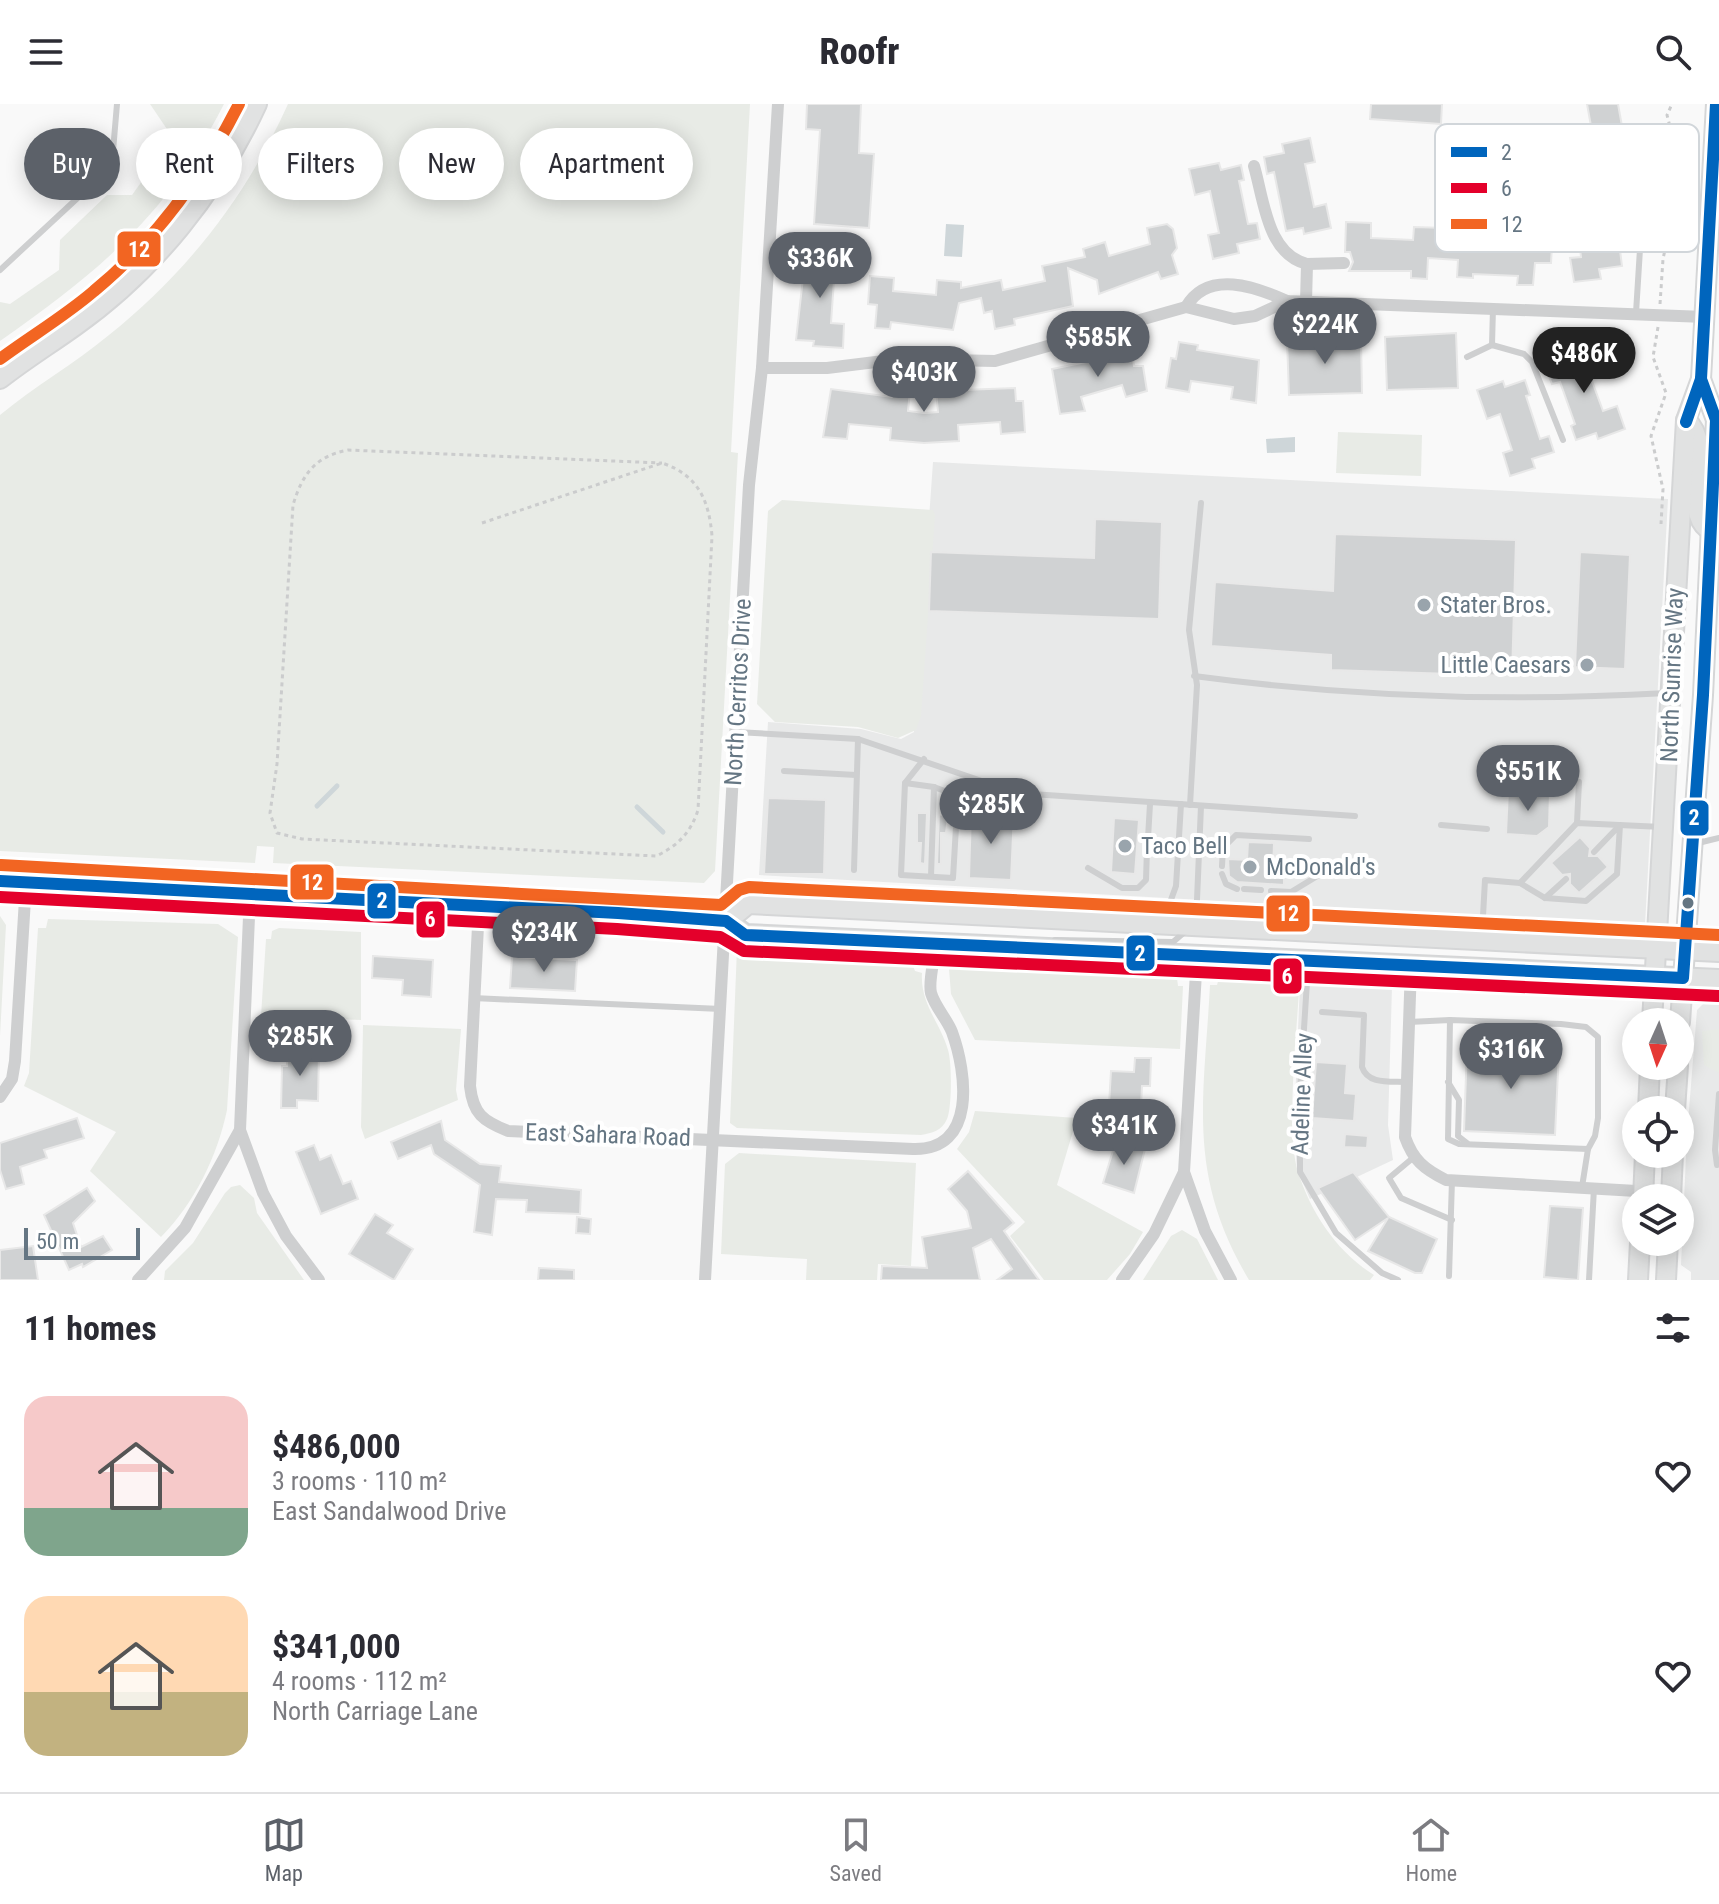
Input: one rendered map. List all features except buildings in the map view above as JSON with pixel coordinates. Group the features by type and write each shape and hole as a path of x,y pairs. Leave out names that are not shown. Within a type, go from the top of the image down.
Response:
{"main road":[{"path":"0,379 111,298 167,242 214,181 257,104"},
{"name":"North Sunrise Way","path":"1653,1008 1659,947 1686,420 1701,379 1710,317 1716,104"},
{"name":"North Sunrise Way","path":"1681,1008 1692,848 1710,695 1718,427 1701,379"},
{"path":"1686,420 1700,439 1698,508 1703,526 1714,531"},
{"path":"0,881 726,921 745,935 1719,980"},
{"path":"726,921 748,903 1719,951"},
{"path":"1638,1280 1639,1256"},
{"path":"1666,1280 1667,1256"}],"street":[{"name":"North Cerritos Drive","path":"705,1280 749,485 762,368 778,104"},
{"path":"1254,166 1276,243 1288,257 1307,264 1344,263"},
{"path":"1306,302 1307,264"},
{"path":"1186,307 1198,292 1232,283 1287,301 1710,317"},
{"path":"762,368 827,368 900,359 995,361 1186,307 1234,319 1255,316 1287,301"},
{"path":"2,1095 12,1079 15,1061 26,883"},
{"path":"250,893 240,1130 263,1193 286,1236 319,1280"},
{"name":"East Sahara Road","path":"479,906 470,1086 473,1107 491,1124 508,1131 921,1149 937,1146 949,1138 960,1117 964,1072 951,1029 931,992 936,944"},
{"path":"1122,1280 1154,1234 1184,1172 1197,956"},
{"path":"1411,967 1405,1137 1414,1157 1425,1169 1452,1180 1622,1192"},
{"path":"138,1280 185,1228 240,1130"},
{"path":"1184,1172 1205,1231 1231,1280"}],"lane":[{"path":"0,270 97,180 113,151 117,104"},
{"path":"1636,313 1640,252"},
{"path":"1492,345 1493,308"},
{"path":"1467,357 1492,345 1524,354 1532,362 1563,440"},
{"path":"1190,805 1197,685 1190,617 1201,503"},
{"path":"1194,676 1341,691 1494,698 1670,693"},
{"path":"736,732 858,739 1017,793 1355,816"},
{"path":"854,870 858,739"},
{"path":"924,759 905,783 901,875 953,878 956,827"},
{"path":"784,771 856,775"},
{"path":"1520,883 1577,823 1579,782"},
{"path":"905,783 934,787 958,796 957,816"},
{"path":"931,876 934,787"},
{"path":"1148,838 1150,804"},
{"path":"1163,922 1176,886 1181,804"},
{"path":"1008,947 1071,938 1173,942 1196,924 1201,806"},
{"path":"1577,823 1665,827"},
{"path":"1441,825 1487,829"},
{"path":"1594,852 1620,825"},
{"path":"1481,937 1485,880 1520,883 1545,898 1586,901 1617,874 1620,825"},
{"path":"1222,866 1223,848 1236,835 1309,839"},
{"path":"1692,848 1698,842 1719,838"},
{"path":"1088,868 1122,888 1138,888 1146,880 1147,848"},
{"path":"1222,874 1226,884 1261,890"},
{"path":"1271,891 1291,892 1319,875"},
{"path":"1545,898 1566,879"},
{"name":"Adeline Alley","path":"1308,963 1300,1091 1300,1172 1336,1233 1382,1273 1398,1280"},
{"path":"473,998 721,1009"},
{"path":"1322,1012 1364,1015 1365,1074 1372,1080 1407,1082"},
{"path":"1450,1020 1448,1139 1470,1144 1588,1149"},
{"path":"1409,1022 1450,1020 1586,1027 1598,1037 1598,1118 1595,1136 1588,1149 1589,1280"},
{"path":"1448,1082 1459,1100 1458,1136 1470,1144"},
{"path":"1717,1165 1715,1150 1719,1094"},
{"path":"1414,1157 1389,1178 1401,1198 1452,1220"},
{"path":"1449,1276 1452,1180"}],"path":[{"path":"482,523 662,463 681,470 693,480 704,496 712,536 698,810 693,825 671,849 647,856 302,839 277,833 270,813 277,764 293,505 308,470 322,458 348,450 662,463"}],"shaded area":[{"path":"150,104 224,104 210,128 166,128"},
{"path":"288,104 750,104 731,452 738,453 715,871 704,883 273,863 274,847 257,846 255,863 0,851 0,415 109,335 164,286 235,200 242,200 242,189 258,163 258,200 383,200 383,128 277,128"},
{"path":"136,189 136,200 161,200 100,265 0,341 0,302 10,304 59,270 60,240 102,200 120,200 120,195 132,195"},
{"path":"946,224 964,225 962,257 944,256"},
{"path":"1338,432 1422,435 1421,476 1336,473"},
{"path":"1295,437 1295,452 1267,453 1266,439"},
{"path":"933,462 1668,499 1645,925 759,875 768,722 861,729 901,739 914,732"},
{"path":"782,500 933,510 921,716 916,730 898,738 858,727 775,722 757,704 768,511"},
{"path":"0,916 6,925 0,1036"},
{"path":"48,919 218,924 238,937 227,1110 223,1128 211,1162 194,1194 161,1237 90,1171 116,1132 24,1086 29,1073 38,928 46,928"},
{"path":"279,928 361,932 361,1020 261,1016 266,939 271,939 272,931"},
{"path":"737,948 910,958 915,971 922,973 924,994 949,1056 950,1105 942,1126 921,1135 737,1128 730,1123"},
{"path":"948,956 1167,968 1177,978 1178,986 1183,986 1180,1049 975,1040 951,994"},
{"path":"1220,974 1300,975 1292,1104 1294,1154 1298,1172 1318,1217 1348,1255 1374,1275 1370,1280 1249,1280 1229,1242 1215,1206 1207,1171 1203,1101 1210,985 1217,985"},
{"path":"1300,982 1392,987 1388,1125 1393,1160 1310,1199 1297,1170 1294,1128"},
{"path":"1709,998 1719,999 1719,1280 1691,1280 1691,1272 1681,1265 1681,1256 1694,1256 1694,1184 1685,1184 1685,1168 1694,1168 1694,1096 1690,1096 1691,1080 1694,1080 1697,1010"},
{"path":"363,1025 461,1029 456,1090 458,1100 365,1139 361,1127"},
{"path":"1719,1029 1719,1073 1704,1065 1702,1031"},
{"path":"975,1111 1077,1118 1057,1185 1143,1232 1130,1254 1107,1280 1044,1280 1010,1236 1025,1222 957,1149 969,1132"},
{"path":"739,1153 916,1163 911,1266 878,1264 877,1280 806,1280 807,1259 721,1254 725,1164"},
{"path":"240,1185 254,1198 257,1213 304,1280 164,1280 165,1271 193,1243 225,1193 231,1187"},
{"path":"1182,1230 1197,1239 1218,1280 1143,1280 1171,1236"}],"waterway":[{"path":"317,806 337,786"},
{"path":"637,807 663,832"}],"transit line":[{"name":"12","path":"0,359 83,300 138,250 194,181 239,104"},
{"name":"2","path":"1686,422 1701,379 1716,104"},
{"name":"2","path":"0,881 618,913 726,921 745,935 1683,978 1703,695 1716,420 1701,379"},
{"name":"12","path":"1,865 721,905 739,890 749,887 1719,935"},
{"name":"6","path":"0,897 617,929 720,937 744,951 1718,996"}],"place":[{"name":"Stater Bros.","path":"1424,605"},
{"name":"Little Caesars","path":"1587,665"},
{"name":"Taco Bell","path":"1125,846"},
{"name":"McDonald's","path":"1250,867"}]}
